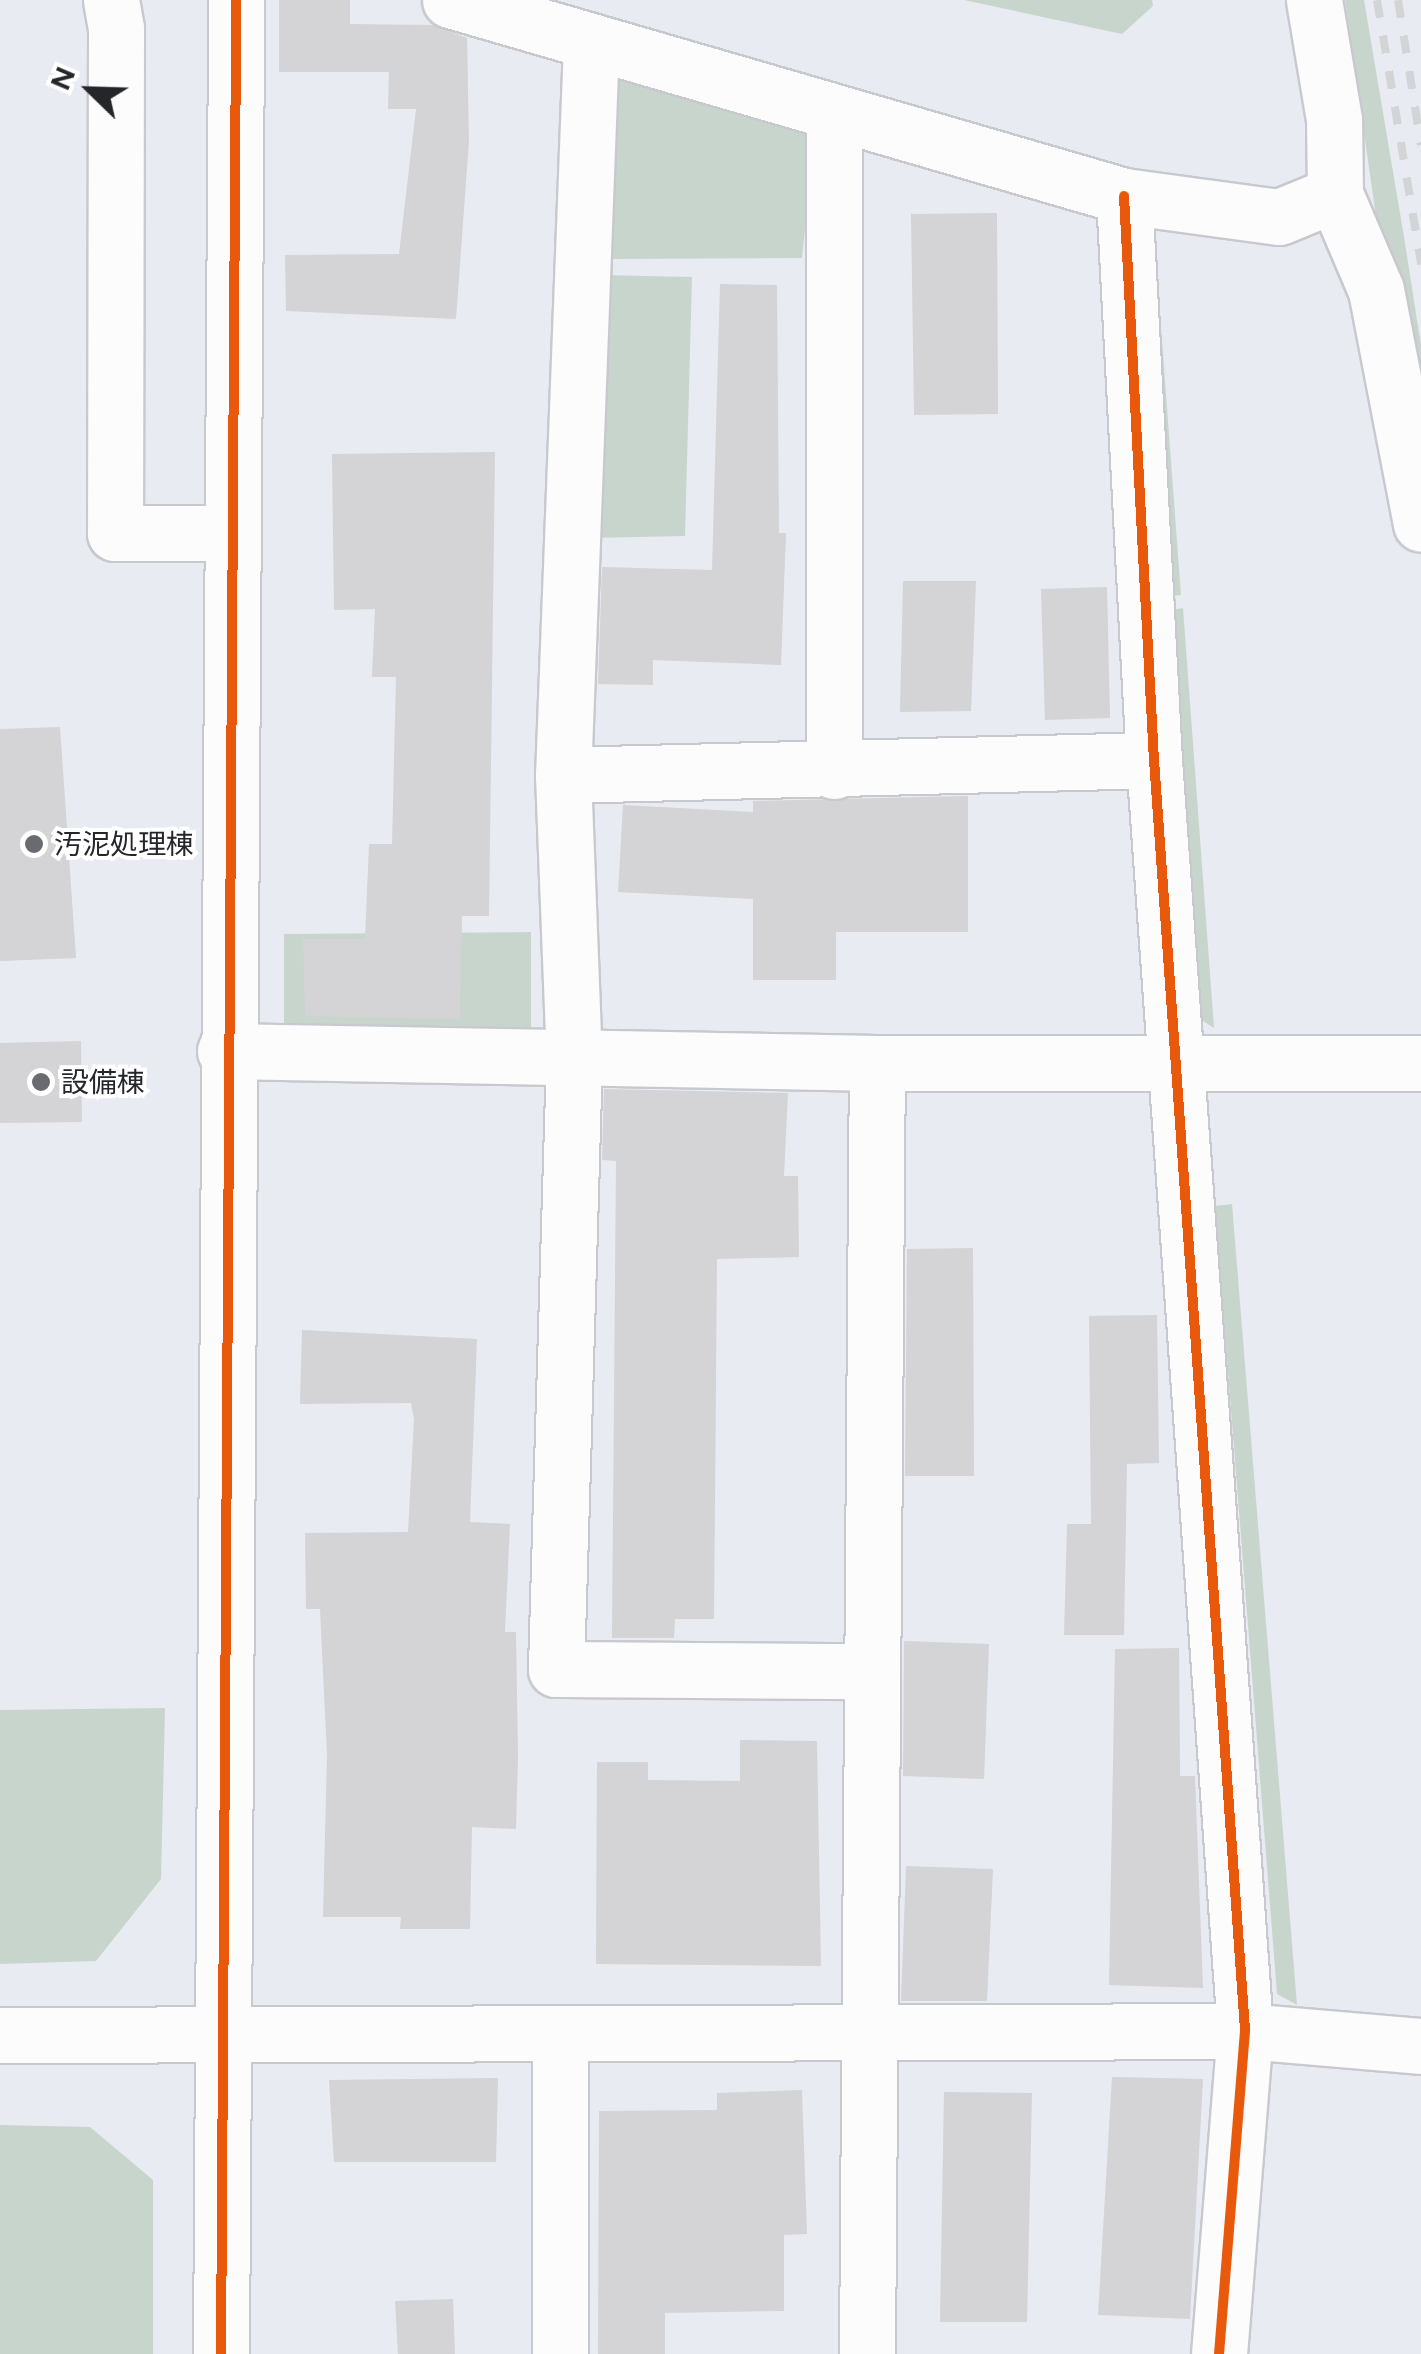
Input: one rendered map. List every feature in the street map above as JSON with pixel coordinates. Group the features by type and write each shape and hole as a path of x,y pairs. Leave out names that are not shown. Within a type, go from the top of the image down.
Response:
{"street":[{"path":"111,0 116,29 115,533 229,534"},
{"path":"221,2354 229,534 236,0"},
{"path":"450,0 1124,196 1280,217 1334,194"},
{"path":"1314,0 1334,120 1334,194 1376,290 1421,524"},
{"path":"591,44 563,775 574,1058 556,1669 870,1671"},
{"path":"834,114 834,771"},
{"path":"1124,196 1154,760 1245,2031 1219,2354"},
{"path":"563,775 1154,760"},
{"path":"226,1050 876,1063 1421,1063"},
{"path":"867,2354 876,1063"},
{"path":"0,2036 222,2031 1245,2031 1421,2046"},
{"path":"560,2032 560,2354"}],"shaded area":[{"path":"964,0 1152,0 1153,6 1122,34"},
{"path":"1345,0 1364,0 1404,237 1421,345 1421,465 1391,321"},
{"path":"611,67 815,133 802,258 604,259"},
{"path":"1144,220 1153,220 1181,595 1163,597"},
{"path":"599,275 692,277 685,536 592,538"},
{"path":"1183,608 1214,1028 1200,1019 1166,611"},
{"path":"531,932 531,1029 284,1036 284,934"},
{"path":"1232,1204 1297,2005 1277,1994 1215,1206"},
{"path":"165,1708 161,1879 96,1961 0,1964 0,1710"},
{"path":"0,2125 90,2127 153,2180 153,2354 0,2354"}],"building":[{"path":"279,0 350,0 350,24 433,25 467,38 469,141 456,319 286,311 285,255 399,254 416,109 388,109 389,72 279,72"},
{"path":"997,213 998,414 914,415 911,214"},
{"path":"720,284 777,285 779,533 786,533 781,665 653,660 653,685 598,684 602,567 712,570"},
{"path":"495,452 489,916 462,916 460,1019 305,1016 303,939 365,939 369,844 392,844 396,677 372,677 375,609 334,610 332,454"},
{"path":"903,581 976,581 971,711 900,712"},
{"path":"1107,587 1110,718 1045,720 1041,589"},
{"name":"汚泥処理棟","path":"60,727 76,958 0,961 0,729"},
{"path":"968,796 968,932 836,932 836,980 753,980 753,899 618,892 623,805 753,812 753,801"},
{"name":"設備棟","path":"81,1041 82,1122 0,1123 0,1043"},
{"path":"604,1089 788,1093 784,1176 798,1176 799,1257 717,1259 714,1619 675,1619 674,1638 612,1638 616,1161 602,1160"},
{"path":"973,1248 974,1476 905,1476 907,1249"},
{"path":"1157,1315 1159,1463 1127,1464 1124,1635 1064,1635 1067,1524 1091,1524 1089,1316"},
{"path":"302,1330 477,1339 470,1522 510,1524 505,1632 516,1632 518,1756 516,1829 472,1827 470,1929 400,1929 401,1917 323,1917 327,1755 320,1609 306,1609 305,1533 408,1532 414,1419 411,1403 300,1404"},
{"path":"904,1641 989,1644 984,1779 903,1776"},
{"path":"1179,1648 1180,1776 1195,1776 1203,1988 1109,1985 1115,1649"},
{"path":"740,1740 817,1741 821,1966 596,1964 597,1762 648,1762 648,1780 740,1781"},
{"path":"906,1866 993,1869 987,2001 901,2001"},
{"path":"1112,2077 1203,2079 1190,2319 1098,2315"},
{"path":"498,2078 496,2162 334,2162 329,2080"},
{"path":"802,2090 807,2234 784,2235 784,2311 665,2313 665,2354 598,2354 599,2111 717,2110 717,2093"},
{"path":"944,2092 1032,2093 1027,2322 940,2322"},
{"path":"453,2299 455,2354 398,2354 395,2301"}],"railway":[{"path":"1377,0 1421,264"},
{"path":"1398,0 1421,145"}],"cycle path":[{"path":"221,2354 236,0"},
{"path":"1124,196 1154,760 1245,2031 1219,2354"}],"place":[{"name":"汚泥処理棟","path":"34,844"},
{"name":"設備棟","path":"41,1082"}]}
